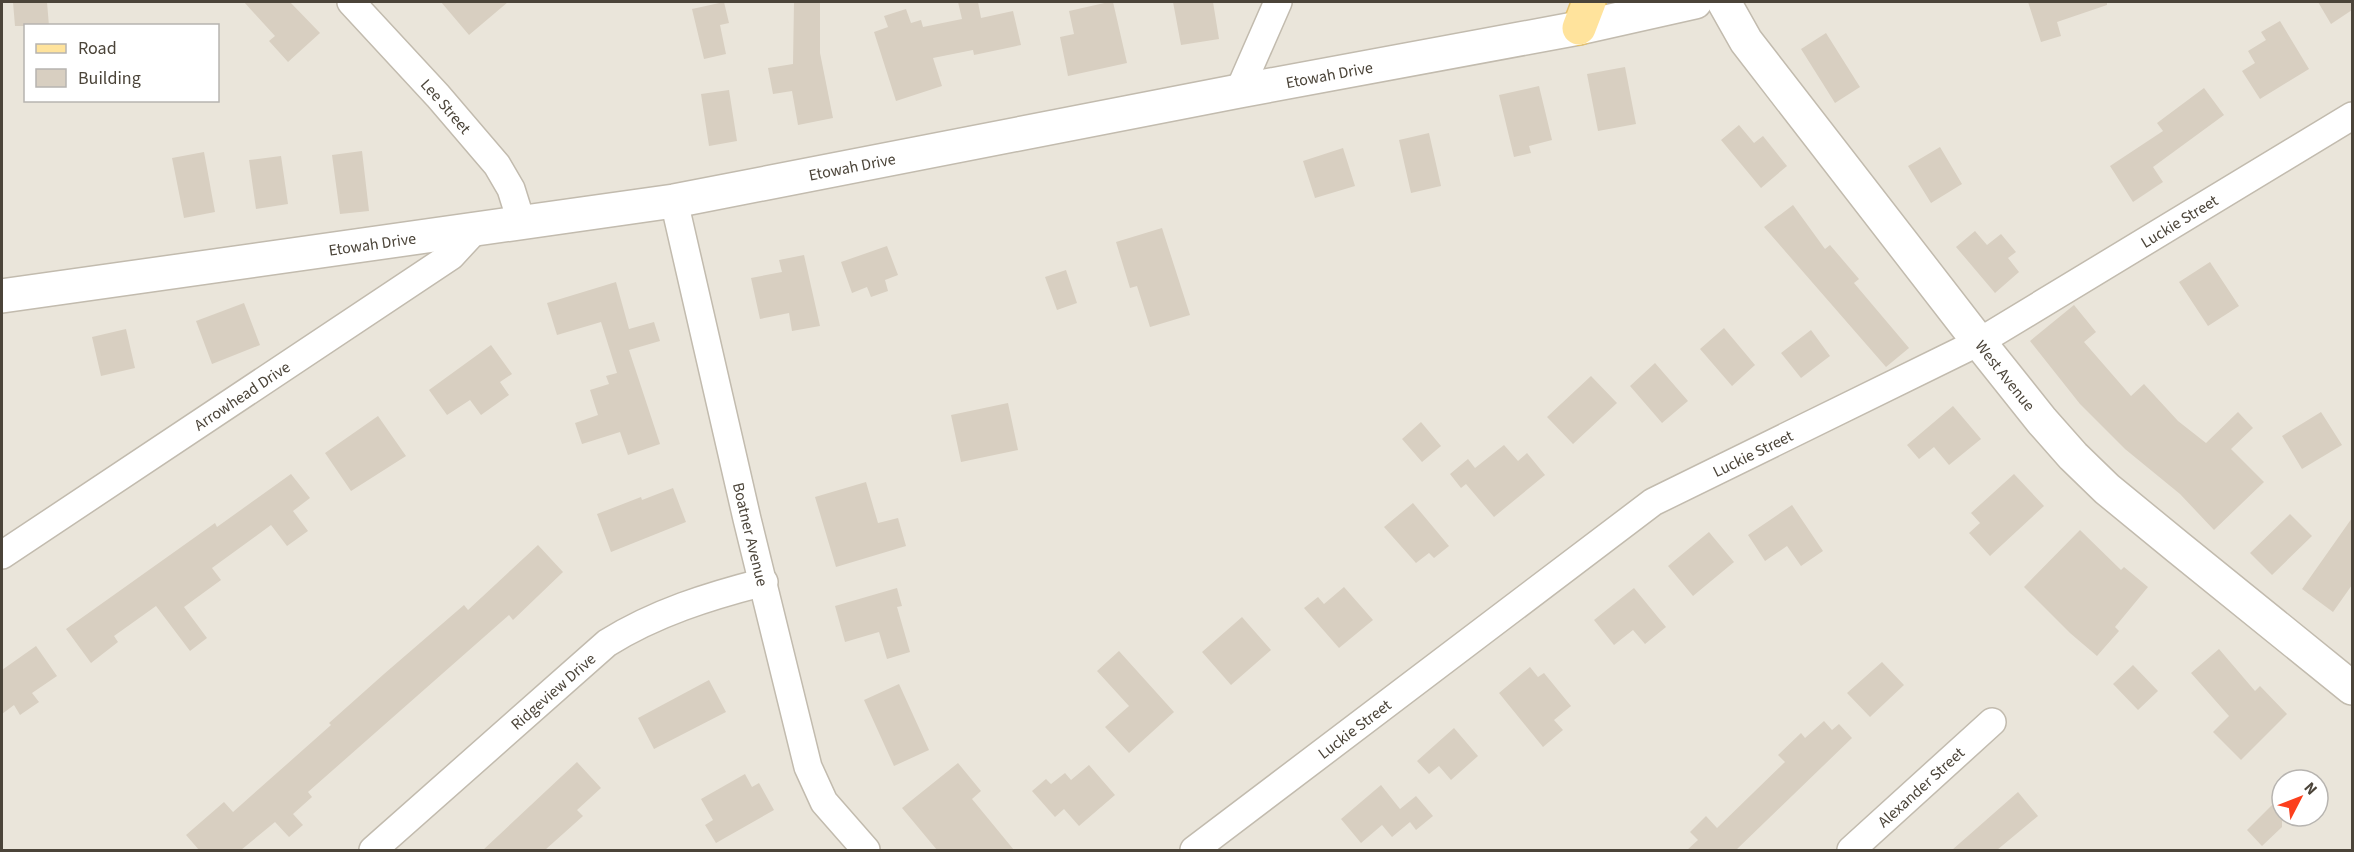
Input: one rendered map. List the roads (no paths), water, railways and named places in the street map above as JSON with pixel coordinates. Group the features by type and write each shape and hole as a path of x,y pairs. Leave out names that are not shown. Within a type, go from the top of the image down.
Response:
{"street":[{"name":"Lee Street","path":"351,2 438,96 496,165 511,189 522,224"},
{"path":"1239,91 1278,2"},
{"name":"Etowah Drive","path":"2,296 674,201 1239,91 1584,15 1695,2"},
{"name":"West Avenue","path":"1724,2 1746,41 2042,421 2107,489 2352,687"},
{"name":"Luckie Street","path":"1194,850 1653,502 1979,342 2352,116"},
{"name":"Boatner Avenue","path":"674,201 808,767 824,802 866,850"},
{"name":"Arrowhead Drive","path":"2,555 451,256 477,229"},
{"name":"Ridgeview Drive","path":"372,850 607,643 658,616 700,600 764,582"},
{"name":"Alexander Street","path":"1851,850 1992,722"}]}
